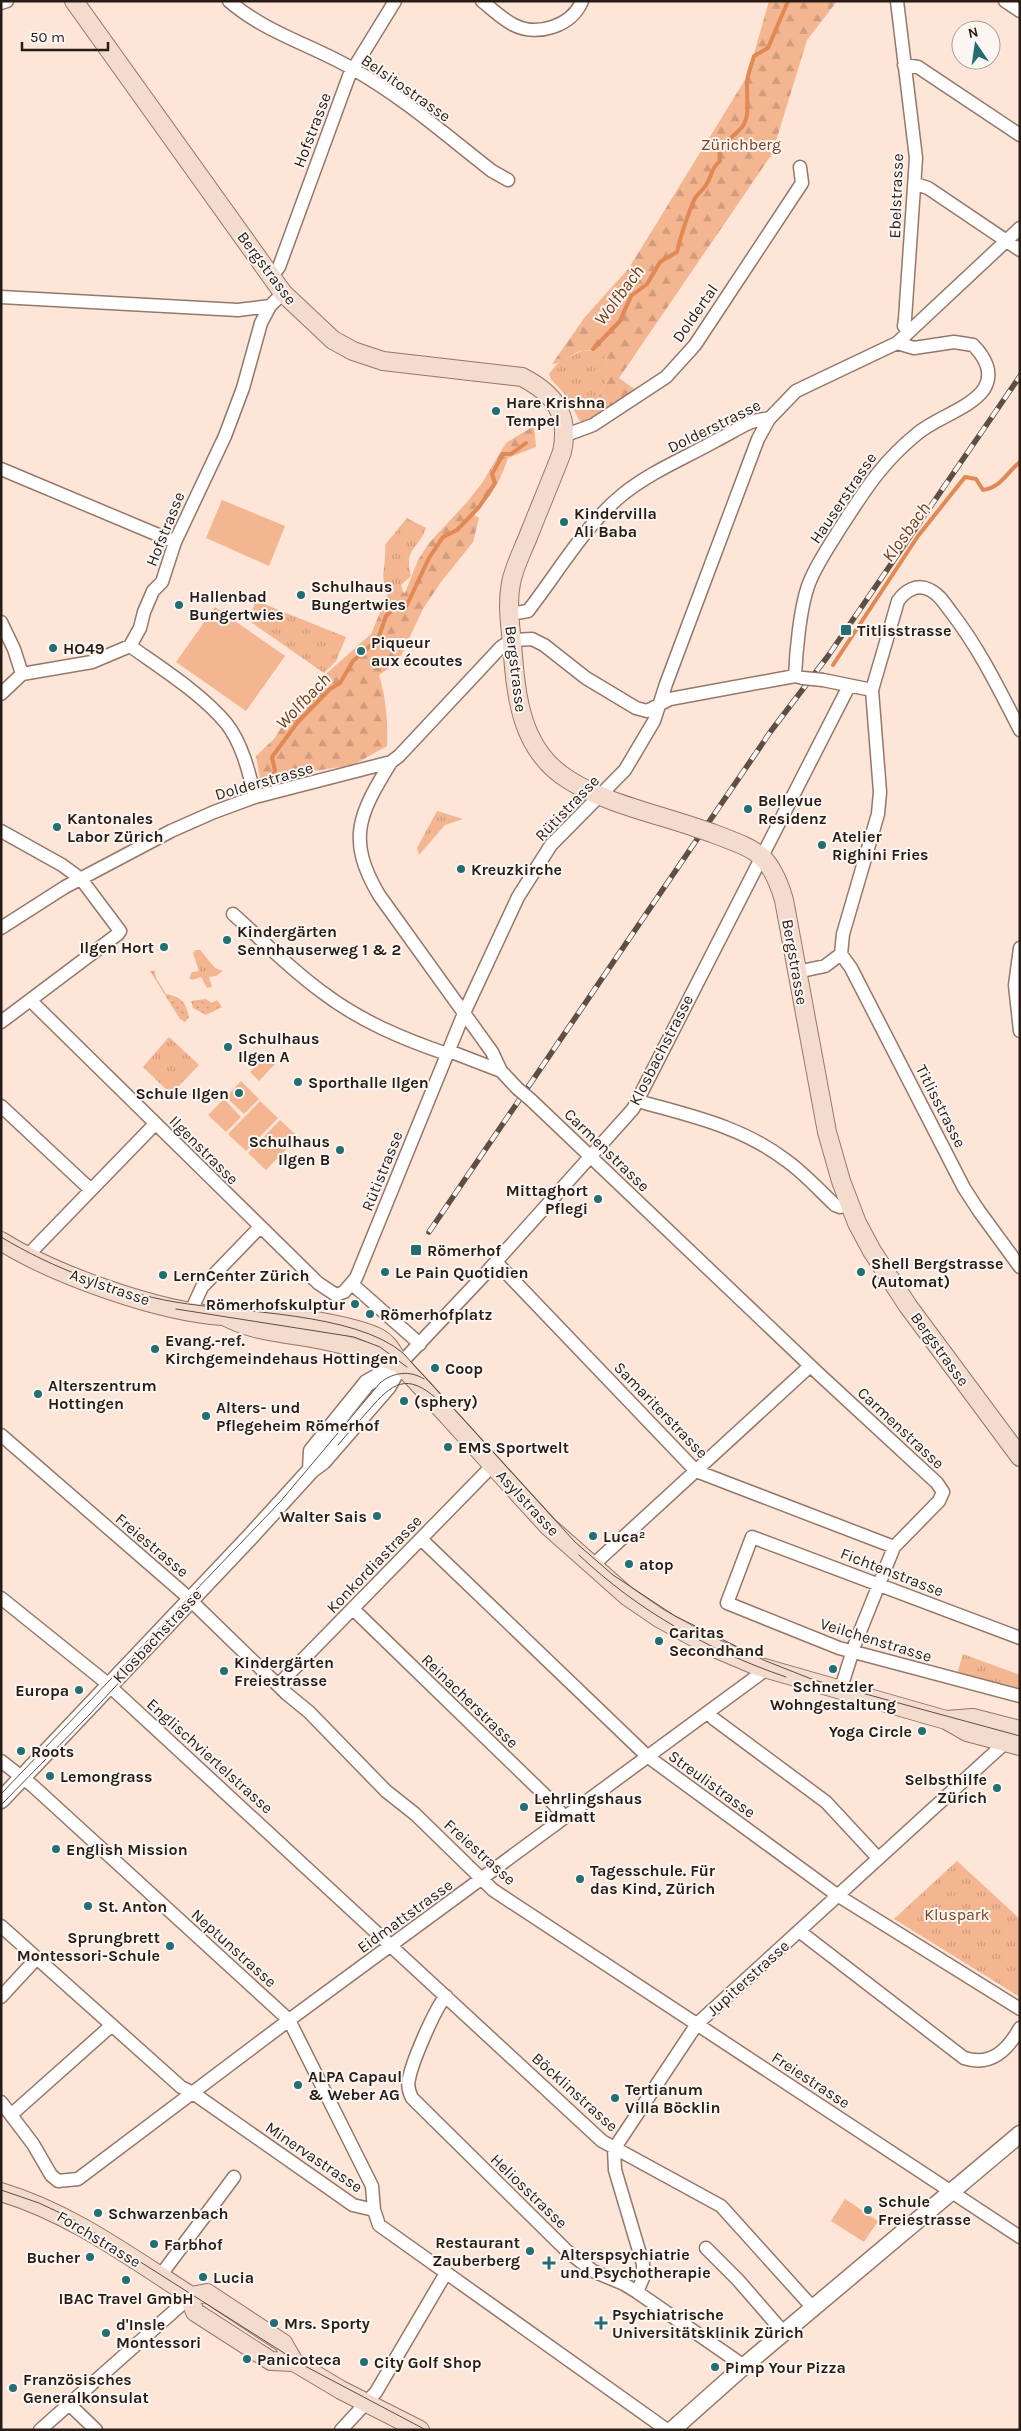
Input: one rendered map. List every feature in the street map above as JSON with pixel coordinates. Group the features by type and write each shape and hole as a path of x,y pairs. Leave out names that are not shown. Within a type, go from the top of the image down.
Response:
{"main road":[{"name":"Bergstrasse","path":"74,1 283,293 333,340 372,358 399,364 508,374 522,377 535,384 553,400 564,420 566,434 562,452 511,583 510,614 519,707 527,732 541,754 553,768 568,780 601,795 755,850 774,870 781,890 827,1132 850,1204 862,1234 886,1272 1020,1457"},
{"name":"Asylstrasse","path":"1,1240 28,1255 119,1293 191,1311 224,1316 258,1330 352,1346 400,1364 548,1526 630,1598 685,1633 741,1660 840,1691 946,1720 967,1732 1013,1744"},
{"name":"Asylstrasse","path":"946,1720 972,1718 1020,1730"},
{"name":"Jupiterstrasse","path":"1013,1744 1020,1730"},
{"name":"Forchstrasse","path":"1,2192 38,2205 68,2220 191,2296 203,2293 210,2295 283,2343 294,2362 413,2428"}],"street":[{"path":"1,4 7,1"},
{"name":"Belsitostrasse","path":"229,1 267,28 353,68 384,88 492,171 508,180"},
{"name":"Hofstrasse","path":"271,277 279,267 353,68 395,1"},
{"path":"482,1 515,26 530,30 557,26 569,18 582,1"},
{"name":"Ebelstrasse","path":"897,1 916,158 916,184 904,319 904,326 908,332"},
{"path":"1005,1 1020,11"},
{"path":"904,65 918,68 1020,135"},
{"name":"Doldertal","path":"566,434 593,425 666,377 695,345 802,183 800,167"},
{"path":"916,184 928,188 1020,250"},
{"name":"Dolderstrasse","path":"510,614 528,611 595,522 634,486 744,426 762,418 769,419 796,391 897,343 1020,228"},
{"name":"Hofstrasse","path":"130,646 140,628 144,612 153,591 162,582 175,542 225,436 243,388 261,324 270,306 283,293"},
{"path":"1,297 238,310 270,306"},
{"name":"Hauserstrasse","path":"799,677 803,610 811,580 825,552 871,480 894,452 923,429 975,398 983,389 988,378 985,360 973,345 954,342 914,348 897,343"},
{"name":"Rütistrasse","path":"339,1295 352,1284 464,1014 511,912 536,867 566,828 625,770 654,721 666,684 758,439 769,419"},
{"path":"1,469 175,542"},
{"path":"797,972 824,966 842,954 843,934 878,814 880,782 872,690 898,602 903,593 912,588 926,588 938,596 964,629 981,655 1020,730"},
{"path":"1,622 14,649 22,674"},
{"path":"512,640 532,639 544,645 586,678 639,709 647,711 676,698 799,677 872,690"},
{"name":"Dolderstrasse","path":"1,928 80,879 172,831 214,812 255,798 391,762 399,756 501,647 512,640"},
{"path":"1,694 22,674 92,662 130,646 208,704 226,724 239,746 255,798"},
{"name":"Klosbachstrasse","path":"1,1800 110,1687 311,1470 323,1461 380,1395 400,1364 496,1262 628,1115 638,1099 849,686"},
{"name":"Carmenstrasse","path":"391,762 365,808 359,838 361,854 368,877 379,896 492,1052 501,1071 810,1366 937,1483 944,1492 939,1501 894,1547"},
{"path":"1,831 62,866 80,879 119,927 118,934 4,1019 1,1006"},
{"path":"234,914 321,992 374,1025 403,1038 501,1071"},
{"path":"1020,948 1015,984 1020,1031"},
{"name":"Titlisstrasse","path":"842,954 851,968 964,1188 978,1211 1020,1267"},
{"name":"Ilgenstrasse","path":"30,1000 318,1283 333,1294 339,1295"},
{"path":"638,1099 645,1103 723,1125 754,1140 786,1160 810,1179 835,1205 840,1207 850,1204"},
{"path":"1,1106 91,1190"},
{"path":"28,1255 155,1124"},
{"path":"191,1311 202,1287 260,1227"},
{"name":"Samariterstrasse","path":"496,1262 696,1471 894,1547"},
{"path":"352,1284 420,1344"},
{"path":"592,1566 810,1366"},
{"name":"Freiestrasse","path":"1,1435 191,1600 278,1685 316,1719 386,1792 415,1814 493,1890 1020,2237"},
{"name":"Konkordiastrasse","path":"278,1685 492,1466"},
{"name":"Streulistrasse","path":"421,1539 647,1756 838,1895 1020,2009"},
{"name":"Fichtenstrasse","path":"727,1603 757,1539 1020,1638"},
{"path":"840,1691 878,1584 894,1547"},
{"name":"Englischviertelstrasse","path":"1,1598 110,1687 391,1945"},
{"name":"Veilchenstrasse","path":"727,1603 811,1638 929,1673 1020,1696"},
{"name":"Reinacherstrasse","path":"352,1609 553,1803 564,1817"},
{"name":"Eidmattstrasse","path":"12,2114 51,2175 58,2181 78,2179 289,2020 768,1668"},
{"path":"708,1712 826,1802 878,1858"},
{"name":"Jupiterstrasse","path":"614,2149 697,2024 878,1858 1013,1744"},
{"name":"Neptunstrasse","path":"1,1761 289,2020 372,2186 374,2210"},
{"name":"Minervastrasse","path":"1,1926 181,2087 193,2093 353,2205 374,2210 379,2225 386,2231 667,2430"},
{"path":"799,1931 964,2058 977,2061 999,2054 1008,2047 1020,2028"},
{"name":"Böcklinstrasse","path":"391,1945 602,2141 721,2206 813,2308"},
{"path":"1,1997 37,1958"},
{"name":"Heliosstrasse","path":"446,1996 435,2013 410,2073 408,2086 416,2103 567,2251 593,2271 624,2284 637,2292 744,2366"},
{"path":"1,2102 12,2114 112,2025"},
{"path":"672,2430 744,2366 1020,2134"},
{"path":"614,2149 615,2170 643,2264 643,2278 637,2292"},
{"path":"160,2276 234,2177"},
{"path":"706,2248 738,2280 784,2333"},
{"path":"341,2430 376,2392 446,2273"},
{"path":"40,2430 191,2296"},
{"path":"69,2404 96,2430"}],"green space":[{"name":"Zürichberg","path":"769,1 837,1 807,40 772,154 619,378 637,391 586,423 579,420 597,399 605,384 607,367 605,357 587,350 575,353 559,363 552,364 585,317 629,268 748,75"},
{"path":"583,350 596,351 605,357 607,376 597,399 579,420 568,398 551,379 549,374 557,364"},
{"path":"534,426 536,447 508,458 494,489 484,503 472,514 479,518 473,542 441,582 423,609 398,662 379,675 386,710 387,746 353,765 307,772 294,779 265,787 261,784 256,756 274,739 287,719 327,673 371,634 391,587 405,593 418,560 429,543 482,483 506,443"},
{"path":"222,500 285,526 269,566 206,538"},
{"path":"407,518 426,528 410,554 409,567 411,576 401,585 405,597 396,604 384,581 385,545"},
{"path":"256,601 346,637 336,661 324,673 248,620"},
{"path":"215,607 285,656 246,711 176,662"},
{"path":"437,811 463,819 445,825 419,855 417,848"},
{"path":"196,950 200,950 215,968 223,971 216,976 209,977 212,987 207,988 201,977 192,980 189,978 192,972 199,971 193,953"},
{"path":"150,971 155,971 156,978 166,994 182,1001 189,1017 185,1022 180,1019"},
{"path":"206,999 212,1003 217,1000 222,1007 206,1015 193,1008 191,1001"},
{"path":"169,1037 199,1065 171,1094 143,1067"},
{"path":"267,1055 275,1064 259,1081 250,1072"},
{"path":"241,1081 259,1099 244,1114 226,1097"},
{"path":"224,1099 241,1117 226,1132 208,1115"},
{"path":"260,1101 278,1118 246,1151 228,1134"},
{"path":"280,1120 298,1137 266,1170 248,1153"},
{"path":"963,1654 1020,1675 1020,1690 957,1674"},
{"name":"Kluspark","path":"957,1861 1020,1919 1020,1997 894,1919"},
{"path":"845,2199 878,2221 864,2242 831,2221"}],"waterway":[{"name":"Wolfbach","path":"593,349 620,321 631,296 647,284 660,262 677,252 694,200 706,185 715,166 720,161 719,147 738,132 746,120 747,80 754,56 768,48 788,1"},
{"name":"Wolfbach","path":"264,780 272,776 275,771 272,757 297,723 330,689 340,683 353,661 378,639 386,616 393,609 405,609 429,558 443,537 457,530 479,507 495,483 492,474 503,454 511,454 526,443"},
{"name":"Klosbach","path":"833,665 918,536 965,477 976,479 983,490 999,483 1020,462"}],"tram line":[{"path":"1,1237 63,1269 130,1292 201,1306 295,1316 356,1329 382,1339 403,1353 575,1542 613,1575 675,1616 766,1661 814,1680 1020,1736"},
{"path":"176,1309 354,1337 380,1347 407,1367"},
{"path":"1,1794 280,1502 380,1383 390,1376 407,1373 424,1379"},
{"path":"338,1445 385,1393 400,1384 408,1383 417,1386 437,1399"},
{"path":"579,1555 626,1594 676,1627 730,1655 786,1677"},
{"path":"1,1805 138,1662"},
{"path":"1,2190 39,2203 71,2218 303,2365 426,2430"}],"railway":[{"path":"429,1232 771,731 828,656 1020,376"}],"place":[{"name":"Hare Krishna Tempel","path":"496,411"},
{"name":"Kindervilla Ali Baba","path":"564,522"},
{"name":"Schulhaus Bungertwies","path":"301,595"},
{"name":"Hallenbad Bungertwies","path":"179,605"},
{"name":"Titlisstrasse","path":"846,630"},
{"name":"HO49","path":"53,648"},
{"name":"Piqueur aux écoutes","path":"361,651"},
{"name":"Bellevue Residenz","path":"748,809"},
{"name":"Kantonales Labor Zürich","path":"57,827"},
{"name":"Atelier Righini Fries","path":"822,845"},
{"name":"Kreuzkirche","path":"461,869"},
{"name":"Kindergärten Sennhauserweg 1 & 2","path":"227,940"},
{"name":"Ilgen Hort","path":"164,947"},
{"name":"Schulhaus Ilgen A","path":"228,1047"},
{"name":"Sporthalle Ilgen","path":"298,1082"},
{"name":"Schule Ilgen","path":"239,1093"},
{"name":"Schulhaus Ilgen B","path":"340,1150"},
{"name":"Mittaghort Pflegi","path":"598,1199"},
{"name":"Römerhof","path":"416,1250"},
{"name":"Le Pain Quotidien","path":"385,1272"},
{"name":"Shell Bergstrasse (Automat)","path":"861,1272"},
{"name":"LernCenter Zürich","path":"163,1275"},
{"name":"Römerhofskulptur","path":"355,1304"},
{"name":"Römerhofplatz","path":"370,1314"},
{"name":"Evang.-ref. Kirchgemeindehaus Hottingen","path":"155,1349"},
{"name":"Coop","path":"435,1368"},
{"name":"Alterszentrum Hottingen","path":"38,1394"},
{"name":"(sphery)","path":"404,1401"},
{"name":"Alters- und Pflegeheim Römerhof","path":"206,1416"},
{"name":"EMS Sportwelt","path":"448,1447"},
{"name":"Walter Sais","path":"377,1516"},
{"name":"Luca²","path":"593,1536"},
{"name":"atop","path":"629,1564"},
{"name":"Caritas Secondhand","path":"659,1641"},
{"name":"Schnetzler Wohngestaltung","path":"833,1669"},
{"name":"Kindergärten Freiestrasse","path":"224,1671"},
{"name":"Europa","path":"79,1690"},
{"name":"Yoga Circle","path":"922,1731"},
{"name":"Roots","path":"21,1751"},
{"name":"Lemongrass","path":"50,1776"},
{"name":"Selbsthilfe Zürich","path":"997,1788"},
{"name":"Lehrlingshaus Eidmatt","path":"524,1807"},
{"name":"English Mission","path":"56,1849"},
{"name":"Tagesschule. Für das Kind, Zürich","path":"580,1879"},
{"name":"St. Anton","path":"88,1906"},
{"name":"Sprungbrett Montessori-Schule","path":"170,1946"},
{"name":"ALPA Capaul & Weber AG","path":"298,2085"},
{"name":"Tertianum Villa Böcklin","path":"615,2098"},
{"name":"Schule Freiestrasse","path":"868,2210"},
{"name":"Schwarzenbach","path":"98,2213"},
{"name":"Farbhof","path":"154,2244"},
{"name":"Restaurant Zauberberg","path":"530,2251"},
{"name":"Bucher","path":"90,2257"},
{"name":"Alterspsychiatrie und Psychotherapie","path":"549,2263"},
{"name":"Lucia","path":"203,2277"},
{"name":"IBAC Travel GmbH","path":"126,2280"},
{"name":"Mrs. Sporty","path":"274,2323"},
{"name":"Psychiatrische Universitätsklinik Zürich","path":"601,2323"},
{"name":"d'Insle Montessori","path":"106,2333"},
{"name":"Panicoteca","path":"247,2359"},
{"name":"City Golf Shop","path":"364,2362"},
{"name":"Pimp Your Pizza","path":"715,2367"},
{"name":"Französisches Generalkonsulat","path":"13,2388"}]}
